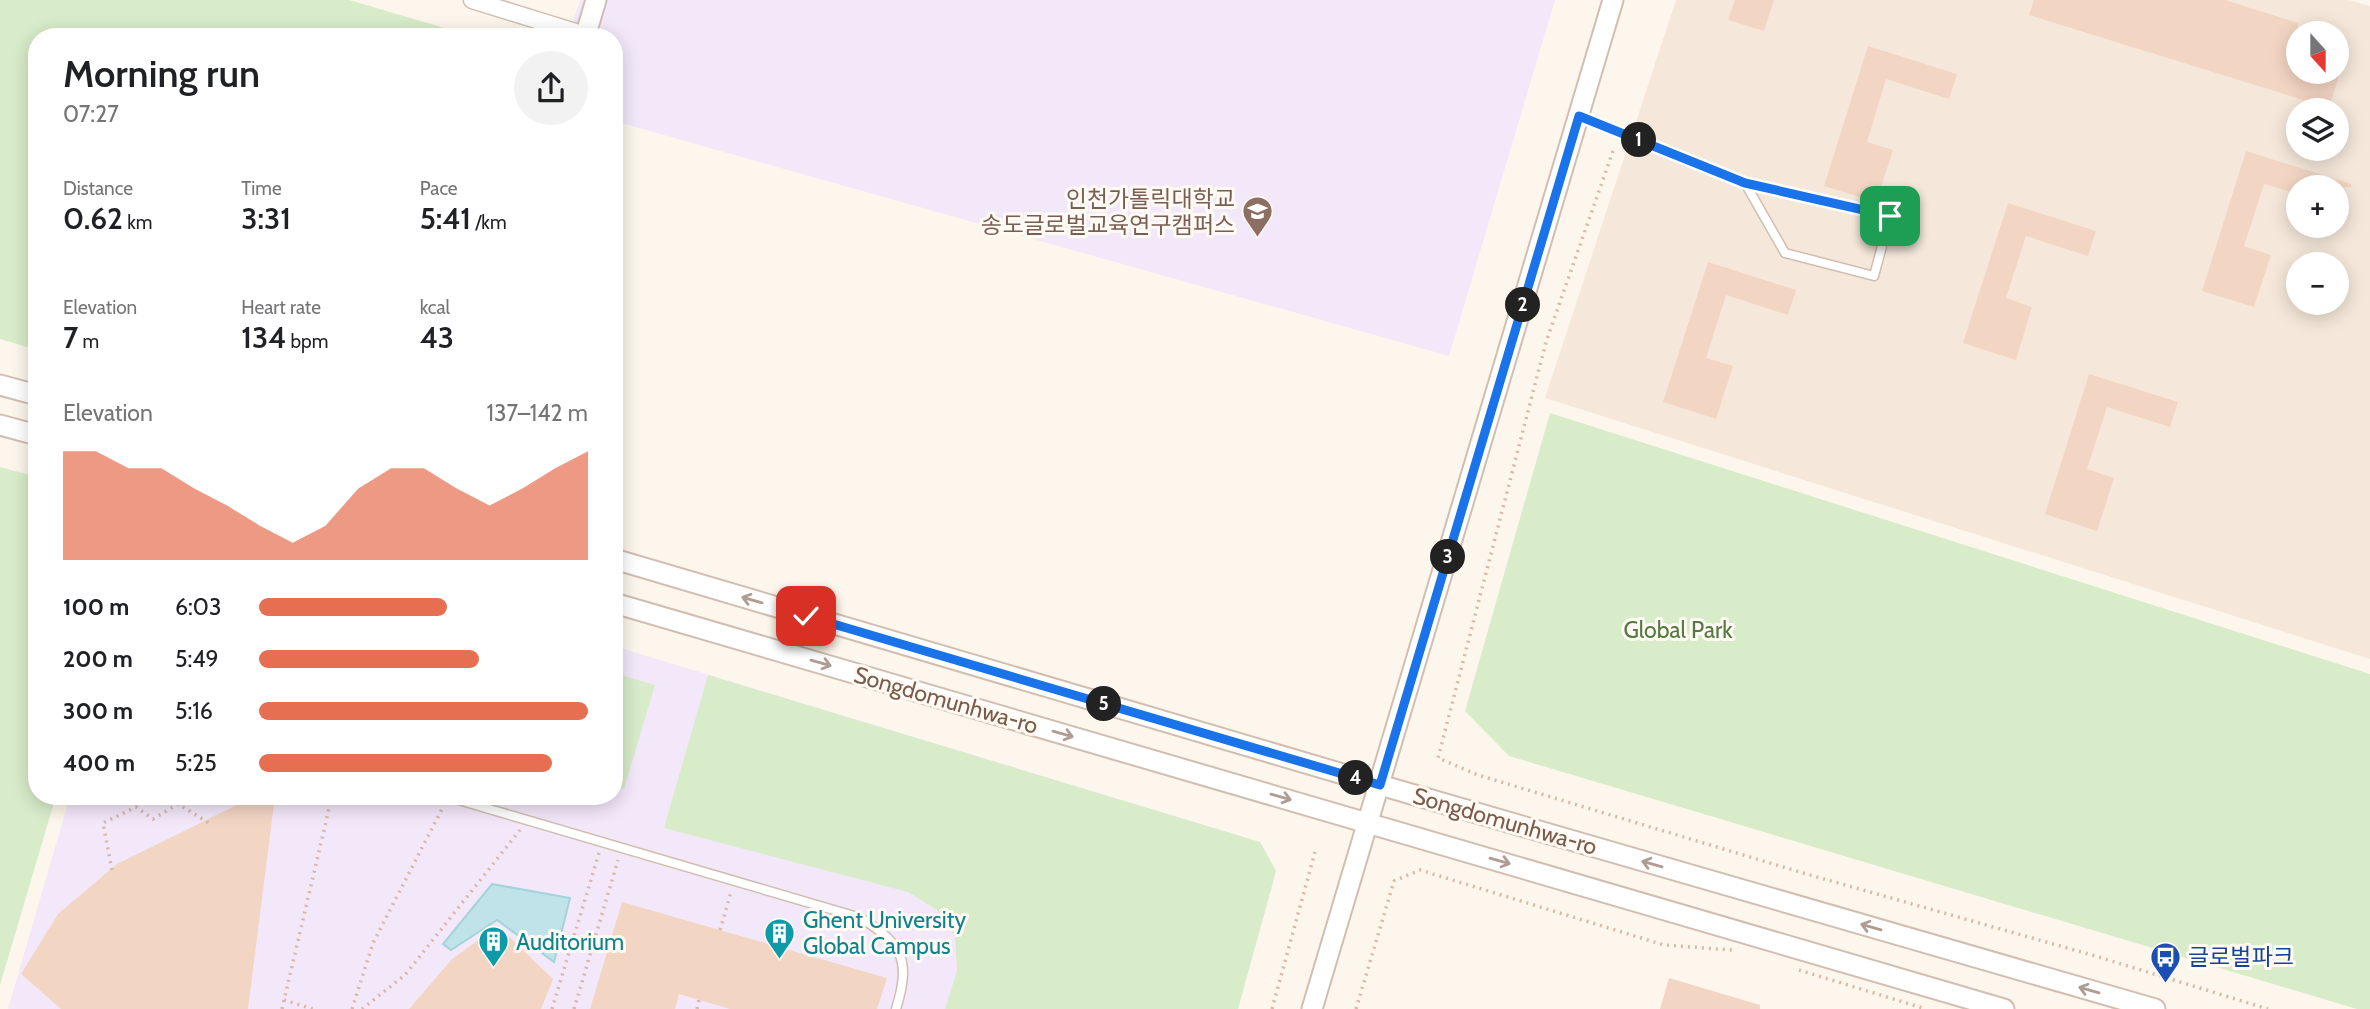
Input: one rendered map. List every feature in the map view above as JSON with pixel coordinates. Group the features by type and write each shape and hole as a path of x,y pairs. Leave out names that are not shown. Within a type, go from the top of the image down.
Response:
{"street":[{"path":"472,0 560,28"},
{"path":"587,28 596,0"},
{"path":"1312,1009 1613,0"},
{"path":"0,385 28,393"},
{"path":"0,425 28,433"},
{"name":"Songdomunhwa-ro","path":"623,562 1380,785 2155,1009"},
{"name":"Songdomunhwa-ro","path":"623,606 2004,1009"}],"lane":[{"path":"1579,116 1745,183 1890,216 1874,276 1784,253 1745,183"},
{"path":"475,805 861,918 887,934 902,957 903,986 896,1009"}],"path":[{"path":"1613,151 1546,342 1438,758 1478,775 1802,873 2092,954 2268,1009"},
{"path":"112,870 103,823 136,807 153,820 176,805"},
{"path":"180,805 209,823"},
{"path":"282,1009 330,805"},
{"path":"352,1009 373,943 443,805"},
{"path":"362,1009 405,975 527,820"},
{"path":"552,1009 602,842"},
{"path":"573,1009 622,848"},
{"path":"1272,1009 1315,852"},
{"path":"1356,1009 1394,881 1420,870 1664,945 1735,950"},
{"path":"720,930 727,904"},
{"path":"1798,970 1926,1009"},
{"path":"284,1000 313,1009"},
{"path":"697,1009 699,1000"}],"shaded area":[{"name":"인천가톨릭대학교 송도글로벌교육연구캠퍼스","path":"580,0 1555,0 1449,356 623,124 623,28 571,28"},
{"path":"1676,0 2349,0 2370,6 2370,659 1545,398"},
{"path":"623,649 1260,842 1276,871 1238,1009 8,1009 67,805 623,805"}],"green space":[{"path":"0,0 349,0 444,28 28,28 28,347 0,339"},
{"name":"Global Park","path":"1550,413 2370,674 2370,1009 2357,1009 1509,756 1465,711"},
{"path":"0,467 28,475 28,805 53,805 0,985"},
{"path":"708,675 1260,842 1276,871 1238,1009 945,1009 957,971 955,937 937,910 908,892 664,828"},
{"path":"623,676 655,685 623,789"}],"water":[{"path":"492,884 570,898 554,962 497,920 451,950 443,944"}],"building":[{"path":"1735,0 1774,0 1764,31 1728,20"},
{"path":"2034,0 2225,0 2292,21 2286,21 2286,84 2336,84 2332,98 2297,98 2029,15"},
{"path":"1868,46 1957,74 1949,99 1886,79 1867,142 1893,150 1876,202 1824,186"},
{"path":"2246,151 2322,175 2286,175 2286,190 2264,184 2244,246 2271,255 2254,307 2202,291"},
{"path":"2008,203 2096,231 2088,256 2026,236 2006,298 2032,307 2016,360 1963,343"},
{"path":"1708,262 1796,290 1788,315 1726,295 1706,358 1733,366 1716,419 1663,402"},
{"path":"2089,374 2178,402 2170,427 2107,407 2087,469 2114,478 2097,531 2045,514"},
{"path":"237,805 274,805 248,1009 61,1009 21,974 58,914 117,864"},
{"path":"622,902 887,978 877,1009 730,1009 679,994 675,1009 590,1009"},
{"name":"Auditorium","path":"498,926 553,979 541,1009 409,1009 452,959"},
{"path":"1669,978 1760,1005 1760,1009 1660,1009"}],"place":[{"name":"인천가톨릭대학교 송도글로벌교육연구캠퍼스","path":"1258,239"},
{"name":"Ghent University Global Campus","path":"780,960"},
{"name":"Auditorium","path":"493,969"},
{"name":"글로벌파크","path":"2165,984"}],"route":[{"path":"806,616 1380,785 1579,116 1745,183 1890,216"}]}
